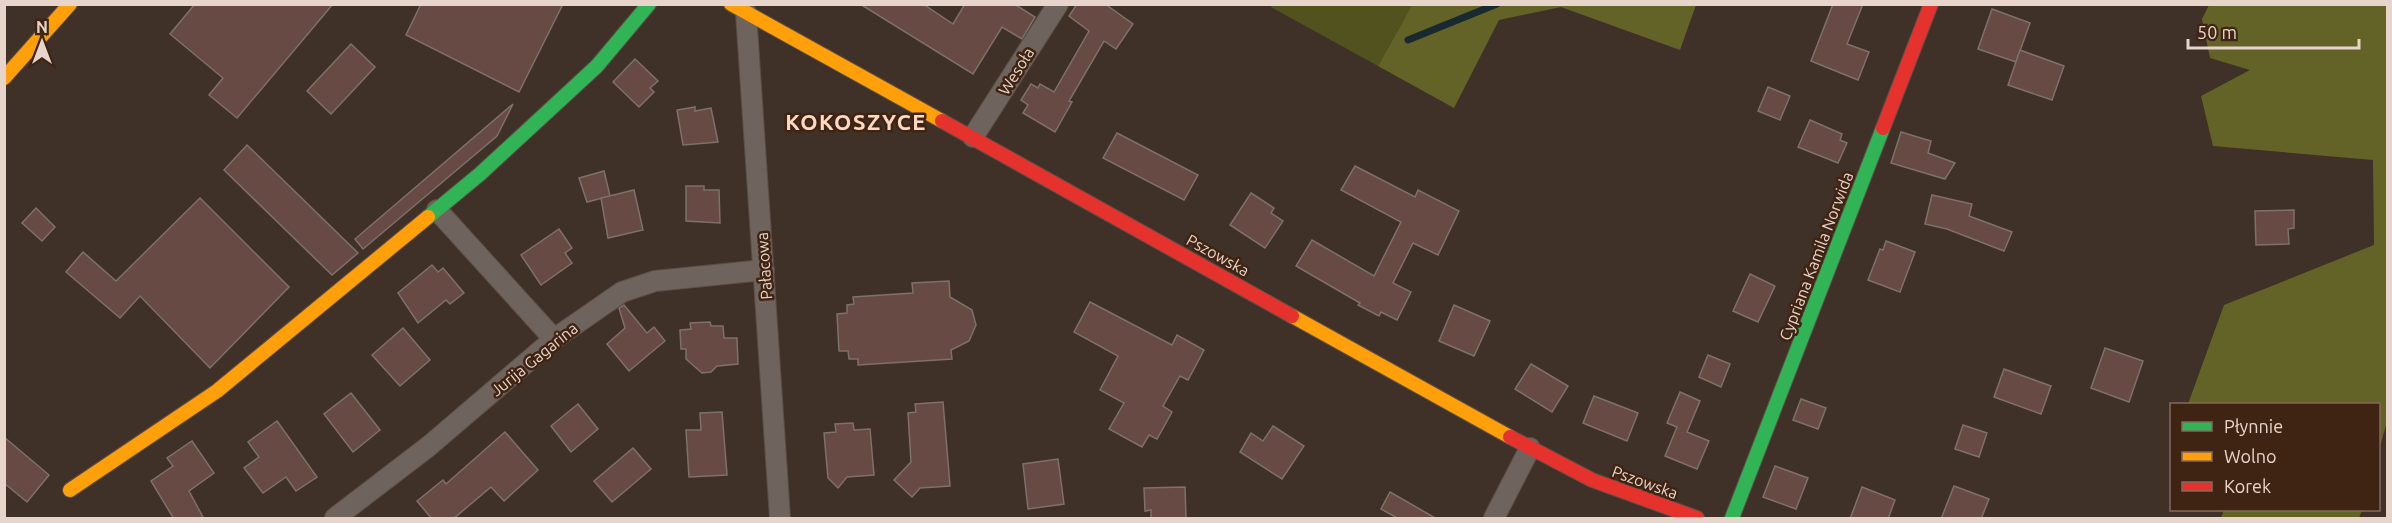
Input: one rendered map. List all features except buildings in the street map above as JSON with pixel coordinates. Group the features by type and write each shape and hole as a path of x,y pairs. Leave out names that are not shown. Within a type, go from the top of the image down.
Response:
{"street":[{"path":"4,78 70,4"},
{"path":"70,490 217,391 480,174 597,66 649,4"},
{"name":"Wesoła","path":"973,137 1058,4"},
{"name":"Cypriana Kamila Norwida","path":"1732,519 1931,4"},
{"name":"Pszowska","path":"739,9 1530,448 1592,480 1697,519"},
{"name":"Pałacowa","path":"739,9 764,270 780,519"},
{"path":"437,210 554,339"},
{"name":"Jurija Gagarina","path":"335,519 429,446 554,339 622,292 655,281 764,270"},
{"path":"1494,519 1530,448"}],"shaded area":[{"path":"1273,4 1412,5 1378,66 1271,7"},
{"path":"1412,5 1696,5 1680,50 1561,7 1499,20 1454,108 1378,66"},
{"path":"2209,5 2387,5 2388,418 2380,446 2380,403 2188,403 2224,305 2374,245 2373,160 2213,146 2201,96 2250,70 2210,58 2202,19"},
{"path":"2224,511 2362,511 2359,518 2221,518"}],"waterway":[{"path":"1408,40 1497,4"}],"traffic: fast":[{"path":"428,217 480,174 597,66 649,4"},
{"path":"1732,518 1883,128"}],"traffic: slow":[{"path":"4,78 70,4"},
{"path":"731,4 942,121"},
{"path":"70,490 217,391 428,217"},
{"path":"1292,316 1510,437"}],"traffic: jam":[{"path":"1883,128 1931,4"},
{"path":"942,121 1292,316"},
{"path":"1510,437 1592,480 1697,518"}],"district":[{"name":"KOKOSZYCE","path":"856,122"}]}
